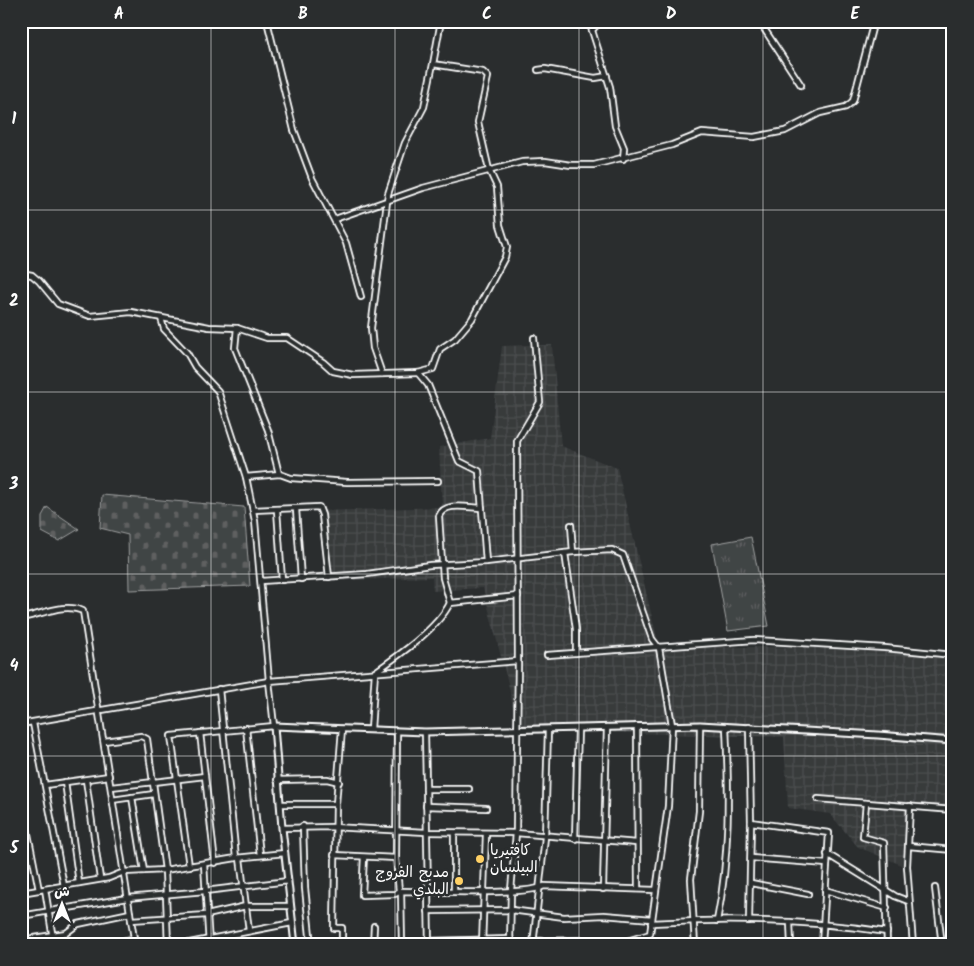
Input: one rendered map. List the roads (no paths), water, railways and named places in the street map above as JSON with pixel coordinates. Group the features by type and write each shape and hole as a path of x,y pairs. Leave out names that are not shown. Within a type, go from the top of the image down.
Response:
{"street":[{"path":"267,21 294,130 312,178 346,243 361,297"},
{"path":"382,374 373,348 371,328 387,201 405,143 424,108 441,21"},
{"path":"589,21 607,76 615,126 624,148 623,159"},
{"path":"592,30 601,21"},
{"path":"759,21 801,86"},
{"path":"335,219 387,201 522,162 545,161 594,165 672,145 702,133 754,137 785,130 820,113 846,107 852,101 874,21"},
{"path":"21,273 32,275 58,304 81,314 105,316 131,312 209,327 237,328 267,338 287,338 333,371 353,375 418,373 433,369 440,349 456,339 472,319 491,288 505,257 506,247 500,225 497,187 489,170 478,122 488,78 483,72 433,64"},
{"path":"538,70 545,68 594,78 607,76"},
{"path":"161,318 164,329 187,352 195,367 218,392 246,477 253,510 261,581 277,780 295,945"},
{"path":"237,328 235,348 268,430 279,474"},
{"path":"425,732 428,943 510,942 511,890 516,833 519,557 517,441 540,402 534,338"},
{"path":"418,373 428,385 459,461 479,471 486,562"},
{"path":"246,477 279,474 291,478 347,482 438,481"},
{"path":"253,510 318,507 322,515 330,577"},
{"path":"375,672 396,658 444,614 450,603 443,578 441,511 448,507 482,508"},
{"path":"296,509 301,579"},
{"path":"277,510 282,580"},
{"path":"571,525 572,552"},
{"path":"261,581 330,577 572,552 612,550 623,555 652,639 659,648 672,725 668,806 650,934 627,941"},
{"path":"564,553 576,629 576,653"},
{"path":"450,603 518,596"},
{"path":"21,618 67,609 83,611 135,945"},
{"path":"547,655 659,648 731,641 781,641 953,655"},
{"path":"21,724 100,712 269,681 518,661"},
{"path":"371,729 375,672"},
{"path":"220,689 238,858 249,931"},
{"path":"33,723 64,886"},
{"path":"695,945 691,880 699,811 700,725"},
{"path":"189,866 170,736 274,726 425,732 700,725 953,741"},
{"path":"637,726 638,889"},
{"path":"717,921 722,895 728,835 729,791 726,726"},
{"path":"603,889 607,727"},
{"path":"749,727 751,822 749,921"},
{"path":"246,728 260,855"},
{"path":"576,838 578,728"},
{"path":"342,729 334,855 334,928 342,928 342,945"},
{"path":"548,729 545,837 533,943 607,940"},
{"path":"397,731 396,858 400,891 402,945"},
{"path":"200,733 215,863"},
{"path":"104,741 146,737 165,870 168,945"},
{"path":"45,785 109,776"},
{"path":"111,787 204,776"},
{"path":"277,780 327,779 339,782"},
{"path":"86,780 100,879"},
{"path":"65,782 78,883"},
{"path":"426,789 469,789"},
{"path":"112,800 154,794"},
{"path":"132,797 144,871"},
{"path":"21,798 39,890"},
{"path":"818,799 953,810"},
{"path":"866,803 863,837 884,843 887,945"},
{"path":"280,804 336,804"},
{"path":"426,806 486,808"},
{"path":"910,806 908,902 913,945"},
{"path":"751,822 828,833 822,945"},
{"path":"282,828 303,826 486,834 516,833 545,837 637,843"},
{"path":"303,826 305,888 311,945"},
{"path":"454,832 454,891"},
{"path":"482,942 486,834"},
{"path":"908,846 953,850"},
{"path":"21,893 100,879 124,872 165,870 238,858 285,853"},
{"path":"827,854 908,902"},
{"path":"334,855 396,858"},
{"path":"364,857 362,895 395,894 400,891 539,889 544,886 655,890"},
{"path":"751,858 827,864"},
{"path":"204,864 208,942"},
{"path":"21,916 127,898 205,891 288,880"},
{"path":"751,883 808,894"},
{"path":"935,888 942,945"},
{"path":"45,890 54,945"},
{"path":"825,890 887,908"},
{"path":"131,920 207,914 246,906 290,906"},
{"path":"428,910 511,910 537,915 564,917 604,915 652,921 822,923 887,932"},
{"path":"21,940 66,933 78,924 130,913"},
{"path":"790,922 791,945"},
{"path":"179,945 208,942 249,931 292,923"},
{"path":"373,945 374,926"},
{"path":"107,945 134,938"}],"place":[{"name":"كافتيريا البيلسان","path":"480,859"},
{"name":"مدبح الفروج البلدي","path":"459,881"}]}
